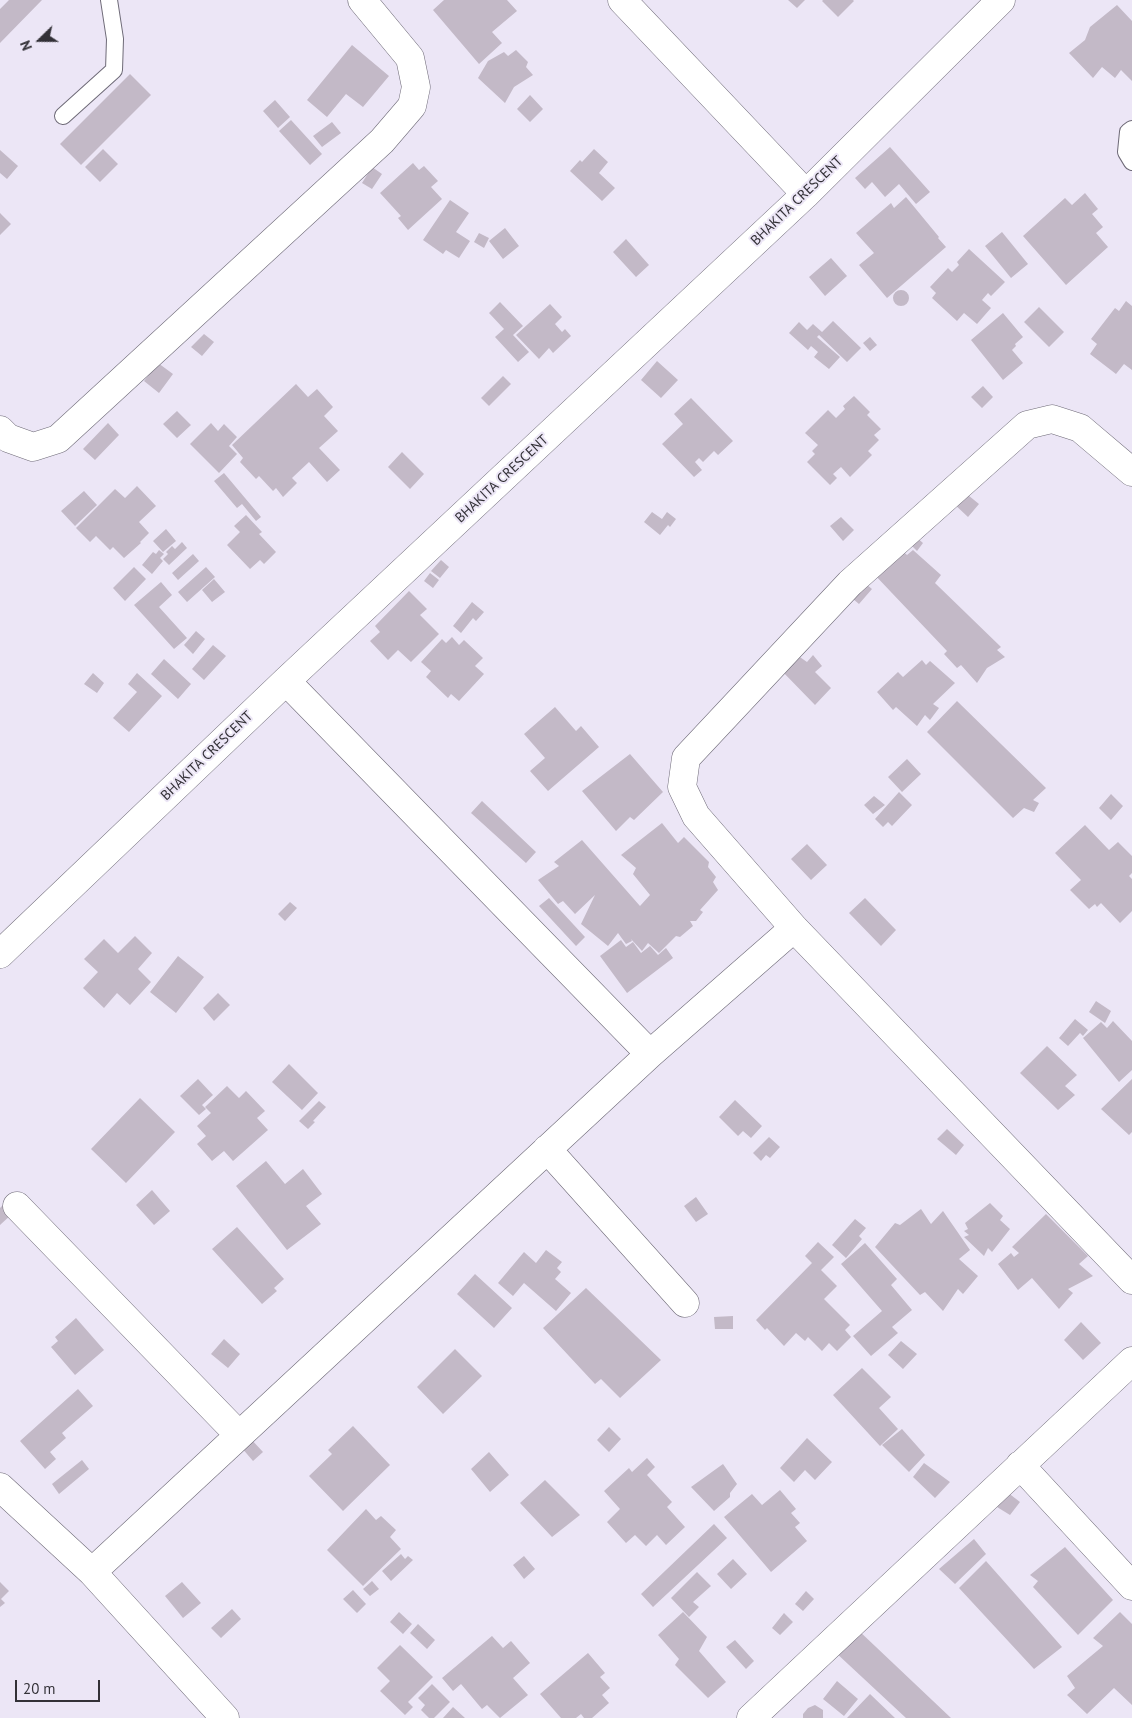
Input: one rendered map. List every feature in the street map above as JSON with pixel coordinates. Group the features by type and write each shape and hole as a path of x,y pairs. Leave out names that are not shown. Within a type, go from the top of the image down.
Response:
{"street":[{"path":"3,440 33,447 58,439 382,141 412,106 416,87 410,58 362,0"},
{"path":"622,0 806,194"},
{"name":"BHAKITA CRESCENT","path":"0,954 286,681 806,194 1001,0"},
{"path":"1132,472 1080,428 1052,418 1027,425 850,583 686,758 682,787 696,816 794,928 1132,1280"},
{"path":"286,681 650,1054"},
{"path":"92,1572 650,1054 794,928"},
{"path":"547,1149 685,1303"},
{"path":"16,1206 239,1435"},
{"path":"751,1718 1132,1361"},
{"path":"1020,1465 1132,1586"},
{"path":"0,1487 92,1572 225,1718"}],"lane":[{"path":"63,116 114,70 115,39 109,0"},
{"path":"1132,129 1128,132 1126,152 1132,162"}],"building":[{"path":"9,0 42,0 0,43 0,9"},
{"path":"444,0 507,0 517,11 492,32 502,43 479,64 433,10"},
{"path":"788,0 805,0 797,8"},
{"path":"823,0 853,0 854,1 838,17"},
{"path":"1117,5 1132,21 1132,81 1121,70 1115,78 1102,67 1093,78 1069,53 1085,40 1090,27"},
{"path":"352,45 389,76 363,107 346,94 327,117 307,100"},
{"path":"516,50 528,62 526,67 533,75 514,87 505,103 478,78 488,61 504,52 508,56"},
{"path":"130,74 151,95 81,165 60,144"},
{"path":"530,95 543,109 530,122 517,109"},
{"path":"275,100 290,117 278,128 263,111"},
{"path":"291,120 322,154 310,165 279,131"},
{"path":"332,122 341,133 322,147 313,136"},
{"path":"890,147 930,192 916,204 899,184 885,197 872,182 865,189 855,178"},
{"path":"103,149 118,164 100,182 85,167"},
{"path":"594,149 608,162 599,173 615,188 602,201 570,171"},
{"path":"0,150 18,166 7,179 0,173"},
{"path":"413,163 419,170 424,166 438,181 431,187 442,199 408,230 398,218 401,216 380,193"},
{"path":"372,167 382,174 372,189 362,183"},
{"path":"1085,193 1098,209 1092,214 1103,227 1096,233 1108,247 1066,285 1023,236 1065,198 1072,205"},
{"path":"906,197 946,247 887,298 859,265 874,253 856,233 891,203 894,208"},
{"path":"450,200 469,213 456,232 470,241 459,258 446,250 443,254 423,240"},
{"path":"0,213 11,224 0,235"},
{"path":"505,228 519,246 503,259 489,241"},
{"path":"1002,232 1028,264 1011,278 985,246"},
{"path":"479,233 489,238 484,248 474,242"},
{"path":"626,239 649,265 636,277 613,252"},
{"path":"969,249 1005,282 991,296 988,293 982,300 991,308 977,324 964,313 957,321 932,298 936,293 930,287 948,268 952,272 959,265 957,262"},
{"path":"831,258 847,276 825,296 809,277"},
{"path":"898,290 904,290 909,295 907,304 898,306 893,301 893,295"},
{"path":"1126,301 1132,306 1132,370 1124,364 1116,374 1090,354 1097,344 1091,339 1115,308 1119,311"},
{"path":"500,302 523,326 513,335 529,352 518,362 495,337 504,329 489,313"},
{"path":"550,304 562,317 555,324 562,332 565,329 571,336 553,353 549,348 539,359 516,335"},
{"path":"1039,307 1064,332 1049,347 1024,322"},
{"path":"1003,313 1023,337 1015,344 1016,346 1012,350 1023,363 1003,380 971,340"},
{"path":"833,321 861,348 847,362 819,335 817,337 840,357 829,369 814,357 818,352 811,346 808,350 789,333 799,322 807,330 813,324 822,332"},
{"path":"204,334 214,342 202,356 191,347"},
{"path":"870,337 877,345 870,351 863,343"},
{"path":"657,361 678,380 661,398 641,380"},
{"path":"158,363 173,374 159,393 144,381"},
{"path":"503,376 511,384 489,406 481,398"},
{"path":"296,384 308,397 317,389 333,407 324,416 338,431 319,448 340,470 327,482 309,462 292,478 297,483 283,497 276,488 273,491 259,476 256,479 240,462 243,458 232,445"},
{"path":"983,386 993,397 982,408 971,397"},
{"path":"854,396 870,412 867,415 881,429 874,435 879,440 868,451 872,455 850,477 841,467 833,474 837,478 830,485 807,462 815,454 812,451 818,445 805,433 828,410 836,418 845,409 843,406"},
{"path":"691,398 733,441 718,455 714,451 703,462 699,458 695,462 702,470 694,477 662,444 683,424 674,414"},
{"path":"177,411 191,425 177,438 163,424"},
{"path":"108,423 119,435 95,460 83,449"},
{"path":"211,423 218,431 224,424 237,437 229,446 237,454 219,473 190,444"},
{"path":"402,452 424,474 410,489 388,467"},
{"path":"224,473 261,517 256,521 242,504 237,508 214,481"},
{"path":"137,486 156,506 139,522 149,533 124,558 113,547 110,550 96,536 90,542 76,528 115,489 125,498"},
{"path":"84,491 97,505 75,526 61,511"},
{"path":"963,491 979,504 968,517 952,502"},
{"path":"652,512 662,519 667,512 676,519 660,535 644,522"},
{"path":"246,515 262,532 259,534 276,552 264,564 260,560 250,569 227,545 240,532 234,526"},
{"path":"841,517 854,530 843,541 830,526"},
{"path":"166,529 176,541 163,552 153,541"},
{"path":"915,536 923,543 917,551 909,543"},
{"path":"182,542 187,548 169,565 163,559 168,554 166,552 172,546 175,549"},
{"path":"898,547 907,555 913,550 941,575 935,583 1001,647 997,650 1005,657 987,668 977,683 961,665 957,668 944,654 947,651 872,572"},
{"path":"159,550 164,554 160,558 163,561 152,574 142,565 153,552 156,554"},
{"path":"193,554 199,561 178,580 172,573"},
{"path":"441,560 449,567 440,578 431,571"},
{"path":"134,567 146,579 125,601 113,588"},
{"path":"206,567 215,577 187,602 178,592"},
{"path":"430,573 439,580 433,588 424,581"},
{"path":"214,579 225,592 212,602 202,590"},
{"path":"860,579 872,589 859,604 847,594"},
{"path":"161,582 172,595 159,607 187,638 174,649 134,605"},
{"path":"409,591 427,609 420,615 439,634 411,662 398,650 388,660 370,641 380,632 375,626"},
{"path":"472,602 484,612 476,621 473,618 461,633 453,626"},
{"path":"196,631 205,639 193,654 184,645"},
{"path":"452,637 459,645 464,640 483,658 475,666 484,674 459,701 451,694 448,698 426,677 431,671 421,662 442,639 446,643"},
{"path":"213,645 226,656 204,680 192,669"},
{"path":"794,653 807,662 813,655 822,666 815,672 831,688 815,705 780,669"},
{"path":"164,659 191,684 178,699 151,674"},
{"path":"922,660 926,665 930,661 955,683 933,704 939,708 930,720 925,715 917,726 896,707 893,710 877,692 898,672 903,677"},
{"path":"93,673 104,683 97,693 84,684"},
{"path":"137,673 162,696 129,732 113,718 137,692 128,684"},
{"path":"957,701 1046,788 1033,800 1039,803 1034,812 1024,808 1013,818 927,732"},
{"path":"555,707 576,731 581,726 599,747 548,791 530,771 545,758 524,734"},
{"path":"630,754 663,792 634,820 630,817 616,831 582,791"},
{"path":"907,759 921,774 902,792 888,777"},
{"path":"899,792 912,805 892,826 888,822 883,827 875,819"},
{"path":"1111,794 1123,806 1111,820 1099,808"},
{"path":"874,796 885,805 873,814 864,805"},
{"path":"482,801 536,852 526,863 471,813"},
{"path":"662,823 678,843 684,837 709,862 708,867 716,877 713,882 718,890 700,910 703,912 696,921 690,921 693,926 680,937 676,936 659,953 648,943 642,951 631,939 632,941 626,944 618,933 608,946 581,924 595,895 575,914 563,901 558,904 538,880 559,866 554,862 582,840 640,906 650,895 633,874 636,868 621,855"},
{"path":"1085,825 1109,850 1118,842 1132,856 1132,873 1129,876 1132,879 1132,911 1120,923 1101,903 1097,907 1095,904 1089,909 1070,890 1081,880 1055,853"},
{"path":"807,844 827,865 811,880 791,859"},
{"path":"549,898 585,937 576,946 539,906"},
{"path":"865,898 896,930 881,946 849,913"},
{"path":"290,902 297,908 285,921 278,914"},
{"path":"135,936 152,953 138,969 151,982 130,1005 117,993 104,1008 83,988 98,972 84,959 104,939 118,953"},
{"path":"621,940 626,947 633,942 641,953 650,946 658,955 666,948 673,958 627,993 600,956"},
{"path":"178,956 204,977 176,1013 150,992"},
{"path":"218,993 230,1005 214,1021 203,1008"},
{"path":"1096,1001 1111,1011 1105,1023 1089,1012"},
{"path":"1075,1019 1088,1030 1083,1036 1080,1033 1068,1046 1059,1038"},
{"path":"1113,1021 1132,1041 1132,1070 1119,1082 1083,1038 1101,1022 1107,1028"},
{"path":"1047,1046 1077,1075 1065,1086 1075,1095 1058,1110 1020,1073"},
{"path":"289,1064 318,1093 302,1110 272,1082"},
{"path":"198,1079 213,1095 202,1105 206,1109 199,1115 180,1096"},
{"path":"1132,1079 1132,1132 1129,1135 1101,1109"},
{"path":"227,1086 239,1098 246,1091 265,1111 257,1118 268,1130 233,1161 224,1151 212,1161 197,1144 206,1136 197,1126 211,1113 205,1107"},
{"path":"140,1098 175,1132 126,1183 91,1149"},
{"path":"735,1100 762,1126 751,1138 743,1131 738,1136 719,1117"},
{"path":"319,1101 326,1107 308,1129 299,1121"},
{"path":"947,1129 964,1145 956,1155 937,1139"},
{"path":"769,1137 780,1147 770,1158 766,1155 761,1161 753,1153"},
{"path":"266,1161 285,1184 303,1169 322,1194 306,1206 321,1224 287,1250 236,1186"},
{"path":"152,1190 170,1211 154,1225 136,1205"},
{"path":"696,1197 708,1214 696,1222 684,1206"},
{"path":"990,1203 1003,1216 1000,1220 1010,1229 992,1252 988,1248 984,1256 964,1237 969,1235 964,1231 968,1229 965,1223"},
{"path":"4,1204 12,1214 0,1225 0,1208"},
{"path":"921,1209 931,1224 943,1211 970,1250 959,1259 978,1276 963,1294 958,1289 943,1311 925,1292 920,1295 875,1247 895,1223 900,1225"},
{"path":"1046,1214 1088,1256 1079,1264 1093,1276 1068,1289 1073,1293 1059,1309 1032,1278 1018,1290 998,1264 1011,1253 1014,1257 1019,1253 1012,1247"},
{"path":"855,1219 866,1228 859,1236 862,1239 846,1258 832,1245"},
{"path":"237,1227 284,1279 274,1288 277,1291 262,1304 212,1249"},
{"path":"818,1242 834,1257 821,1270 837,1286 824,1299 850,1325 845,1330 851,1337 837,1351 829,1343 822,1351 808,1337 805,1341 796,1333 784,1346 767,1328 765,1330 756,1320 812,1263 805,1256"},
{"path":"865,1243 897,1279 891,1285 912,1310 892,1327 898,1333 871,1356 853,1336 882,1311 841,1264"},
{"path":"546,1250 562,1262 557,1268 561,1272 555,1279 571,1293 556,1311 524,1283 513,1296 498,1283 524,1252 536,1263"},
{"path":"475,1274 512,1308 494,1328 457,1294"},
{"path":"586,1288 661,1360 620,1398 601,1379 595,1384 543,1328"},
{"path":"733,1316 733,1329 715,1329 714,1317"},
{"path":"76,1318 104,1350 75,1375 51,1347 58,1341 55,1337"},
{"path":"1081,1322 1101,1343 1083,1360 1064,1340"},
{"path":"224,1339 240,1354 228,1368 211,1354"},
{"path":"901,1341 917,1354 903,1369 888,1355"},
{"path":"455,1349 482,1376 443,1414 417,1387"},
{"path":"862,1368 891,1397 879,1408 898,1429 880,1446 833,1395"},
{"path":"78,1389 93,1406 62,1433 66,1438 50,1452 56,1459 45,1469 20,1441"},
{"path":"353,1426 390,1465 343,1511 309,1476 332,1454 328,1450"},
{"path":"609,1427 621,1439 609,1452 597,1440"},
{"path":"902,1429 925,1455 909,1472 882,1445"},
{"path":"250,1438 263,1452 253,1461 241,1447"},
{"path":"807,1438 832,1462 815,1480 805,1470 794,1482 780,1468"},
{"path":"489,1452 509,1475 490,1492 471,1469"},
{"path":"647,1458 655,1467 647,1475 672,1502 667,1507 685,1527 666,1545 657,1535 646,1546 635,1535 626,1543 607,1522 620,1509 604,1491 629,1468 632,1472"},
{"path":"82,1460 89,1469 59,1494 52,1484"},
{"path":"924,1463 950,1482 935,1498 913,1477"},
{"path":"723,1464 737,1484 730,1493 730,1497 714,1511 691,1487"},
{"path":"545,1480 580,1515 552,1537 520,1503"},
{"path":"780,1490 796,1509 791,1513 800,1523 795,1527 807,1541 771,1572 724,1517 752,1494 762,1505"},
{"path":"1007,1492 1020,1502 1010,1515 997,1507"},
{"path":"366,1509 376,1520 381,1516 396,1530 390,1537 401,1549 363,1586 327,1550"},
{"path":"714,1524 727,1538 653,1607 641,1594"},
{"path":"974,1539 986,1554 955,1584 939,1569"},
{"path":"1065,1547 1113,1600 1078,1635 1033,1587 1038,1581 1030,1575"},
{"path":"401,1554 405,1559 408,1556 413,1560 391,1581 382,1571"},
{"path":"524,1556 535,1569 524,1579 513,1565"},
{"path":"733,1559 747,1574 731,1589 717,1574"},
{"path":"986,1561 1062,1647 1034,1669 959,1588"},
{"path":"697,1572 711,1586 693,1602 699,1607 689,1617 671,1598"},
{"path":"372,1581 379,1589 370,1596 363,1589"},
{"path":"0,1582 9,1591 1,1599 5,1603 0,1607"},
{"path":"182,1582 201,1603 183,1618 165,1596"},
{"path":"353,1590 366,1604 357,1613 343,1599"},
{"path":"806,1591 814,1599 803,1611 795,1604"},
{"path":"232,1609 241,1619 221,1638 211,1628"},
{"path":"399,1612 412,1624 403,1634 390,1622"},
{"path":"683,1612 707,1637 699,1651 726,1682 708,1698 675,1665 679,1659 658,1635"},
{"path":"1120,1612 1132,1624 1132,1705 1114,1688 1087,1714 1067,1695 1075,1688 1067,1676 1103,1646 1093,1638"},
{"path":"784,1613 793,1622 780,1635 772,1628"},
{"path":"418,1624 435,1640 427,1649 410,1633"},
{"path":"857,1629 951,1718 906,1718 834,1651"},
{"path":"492,1636 503,1648 511,1641 530,1663 513,1678 528,1695 500,1718 487,1705 482,1709 461,1684 453,1691 442,1678"},
{"path":"735,1640 754,1661 746,1669 726,1647"},
{"path":"400,1645 433,1677 408,1702 413,1707 405,1715 380,1691 390,1681 377,1668"},
{"path":"588,1653 605,1673 600,1677 610,1688 602,1695 609,1703 592,1718 584,1718 581,1714 576,1718 561,1718 540,1694"},
{"path":"837,1681 858,1699 844,1716 823,1699"},
{"path":"432,1684 450,1702 434,1718 429,1718 421,1710 425,1705 418,1698"},
{"path":"870,1694 895,1718 847,1718"},
{"path":"815,1705 823,1710 823,1718 803,1718 803,1714 808,1708"},
{"path":"453,1707 465,1718 443,1718"}]}
